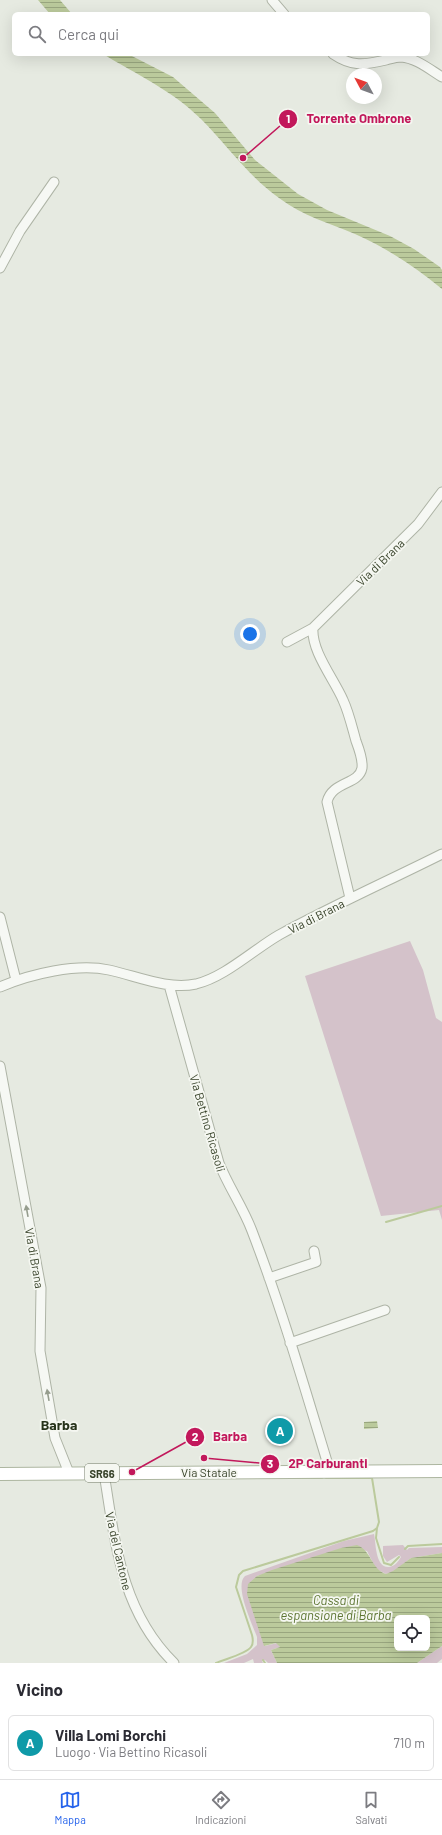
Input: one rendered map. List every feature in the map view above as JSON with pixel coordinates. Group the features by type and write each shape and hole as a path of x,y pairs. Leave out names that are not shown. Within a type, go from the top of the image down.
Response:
{"main road":[{"name":"Via Statale","path":"0,1474 442,1472"}],"street":[{"path":"272,0 282,12"},
{"path":"337,56 346,61 360,65 398,57 406,58 420,63 442,77"},
{"path":"0,268 20,231 54,182"},
{"name":"Via di Brana","path":"287,642 313,628 418,524 442,492"},
{"name":"Via di Brana","path":"0,987 16,980 52,971 100,968 169,985 196,984 208,980 278,936 350,898 327,802 330,793 334,789 354,779 360,774 362,762 343,700 313,642 313,628"},
{"path":"350,898 442,854"},
{"path":"0,917 16,980"},
{"name":"Via Bettino Ricasoli","path":"169,985 218,1163 251,1229 269,1278 310,1402 329,1468 328,1472"},
{"name":"Via di Brana","path":"0,1066 41,1288 40,1351 55,1438 69,1473"},
{"path":"269,1278 316,1262 314,1251"},
{"path":"290,1343 385,1310"},
{"name":"Via del Cantone","path":"104,1473 122,1574 129,1594 147,1630 165,1654 174,1663"}],"shaded area":[{"path":"410,941 423,970 436,1018 442,1022 442,1220 439,1210 381,1216 305,976"},
{"path":"374,1534 377,1554 384,1566 393,1566 401,1557 399,1555 387,1562 383,1556 383,1546 403,1545 407,1550 409,1548 442,1547 442,1553 411,1558 393,1572 386,1574 376,1569 367,1551 346,1547 257,1576 265,1646 277,1643 280,1647 271,1650 277,1663 268,1663 265,1660 262,1661 263,1663 254,1663 253,1659 244,1663 224,1663 247,1654 257,1645 257,1637 243,1596 242,1581 245,1576 344,1541"},
{"path":"442,1646 442,1659 437,1663 417,1663"}],"water":[{"path":"38,0 60,0 70,12 48,12"},
{"path":"106,56 132,56 173,77 215,113 255,160 298,194 327,210 390,236 414,249 440,267 442,270 442,289 422,273 378,245 297,210 279,198 257,180 201,119 179,100"},
{"path":"377,1421 378,1428 364,1429 364,1422"},
{"name":"Cassa di espansione di Barba","path":"357,1545 366,1551 381,1572 386,1574 393,1571 411,1558 442,1553 442,1646 417,1663 277,1663 271,1650 280,1647 276,1643 264,1646 247,1594 248,1584 257,1576 341,1548"}],"waterway":[{"path":"386,1222 442,1206"},
{"path":"392,1477 423,1477"},
{"path":"286,1478 322,1478"},
{"path":"216,1663 245,1652 253,1644 252,1635 236,1587 239,1575 243,1571 373,1531 377,1528 379,1522 372,1478 326,1478"},
{"path":"377,1528 376,1538 384,1563 391,1565 399,1557"},
{"path":"405,1549 408,1546 442,1544"}],"place":[{"name":"Torrente Ombrone","path":"243,158"},
{"name":"Villa Lomi Borchi","path":"280,1431"},
{"name":"2P Carburanti","path":"204,1458"},
{"name":"Barba","path":"132,1472"}],"district":[{"name":"Barba","path":"59,1424"}]}
